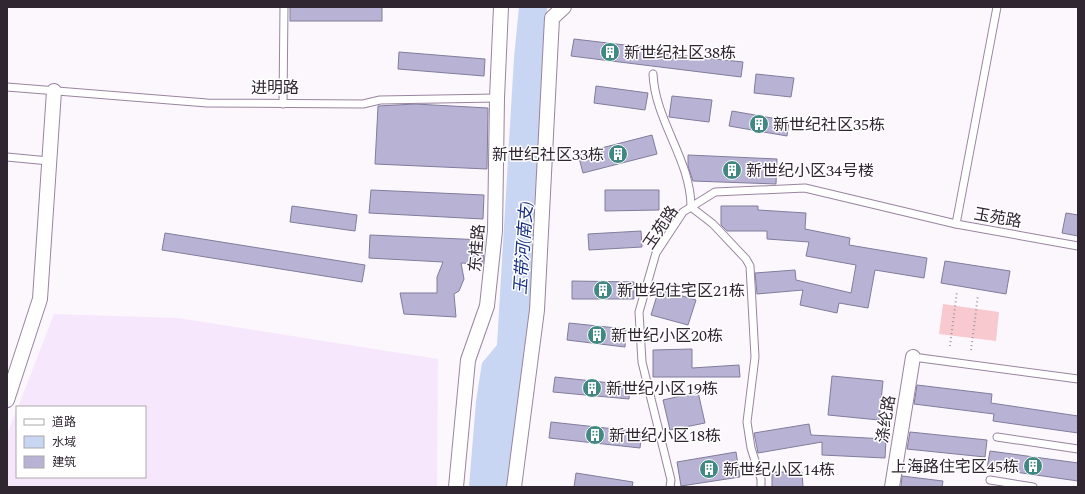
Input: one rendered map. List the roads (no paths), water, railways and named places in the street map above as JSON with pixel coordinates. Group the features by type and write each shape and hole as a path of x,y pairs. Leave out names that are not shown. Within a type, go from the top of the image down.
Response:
{"street":[{"name":"东桂路","path":"456,487 468,360 487,306 494,246 497,98 501,7"},
{"path":"514,487 537,310 552,18 564,7"},
{"path":"569,7 574,7"},
{"path":"7,400 40,299 54,91"},
{"name":"涤纶路","path":"892,487 913,357"}],"lane":[{"path":"283,104 284,7"},
{"path":"956,224 997,7"},
{"path":"653,74 656,96 671,141 682,164 691,193 691,207 713,224 746,259 750,266 755,357 747,422 751,448 759,467 761,487"},
{"name":"进明路","path":"7,87 206,103 362,104 380,100 497,98"},
{"path":"7,157 49,161"},
{"name":"玉苑路","path":"670,487 671,480 642,362 639,312 656,253 683,212 715,192 805,188 956,224 1078,246"},
{"path":"913,357 1078,379"},
{"path":"997,437 1078,449"},
{"path":"990,480 1032,487"}],"water":[{"name":"玉带河(南支)","path":"519,7 547,7 537,277 507,487 469,487 476,401 482,363 497,345 514,58"}],"place":[{"name":"新世纪社区38栋","path":"610,52"},
{"name":"新世纪社区35栋","path":"759,124"},
{"name":"新世纪社区33栋","path":"618,154"},
{"name":"新世纪小区34号楼","path":"732,170"},
{"name":"新世纪住宅区21栋","path":"603,290"},
{"name":"新世纪小区20栋","path":"597,335"},
{"name":"新世纪小区19栋","path":"592,388"},
{"name":"新世纪小区18栋","path":"595,435"},
{"name":"上海路住宅区45栋","path":"1033,466"},
{"name":"新世纪小区14栋","path":"709,469"}]}
